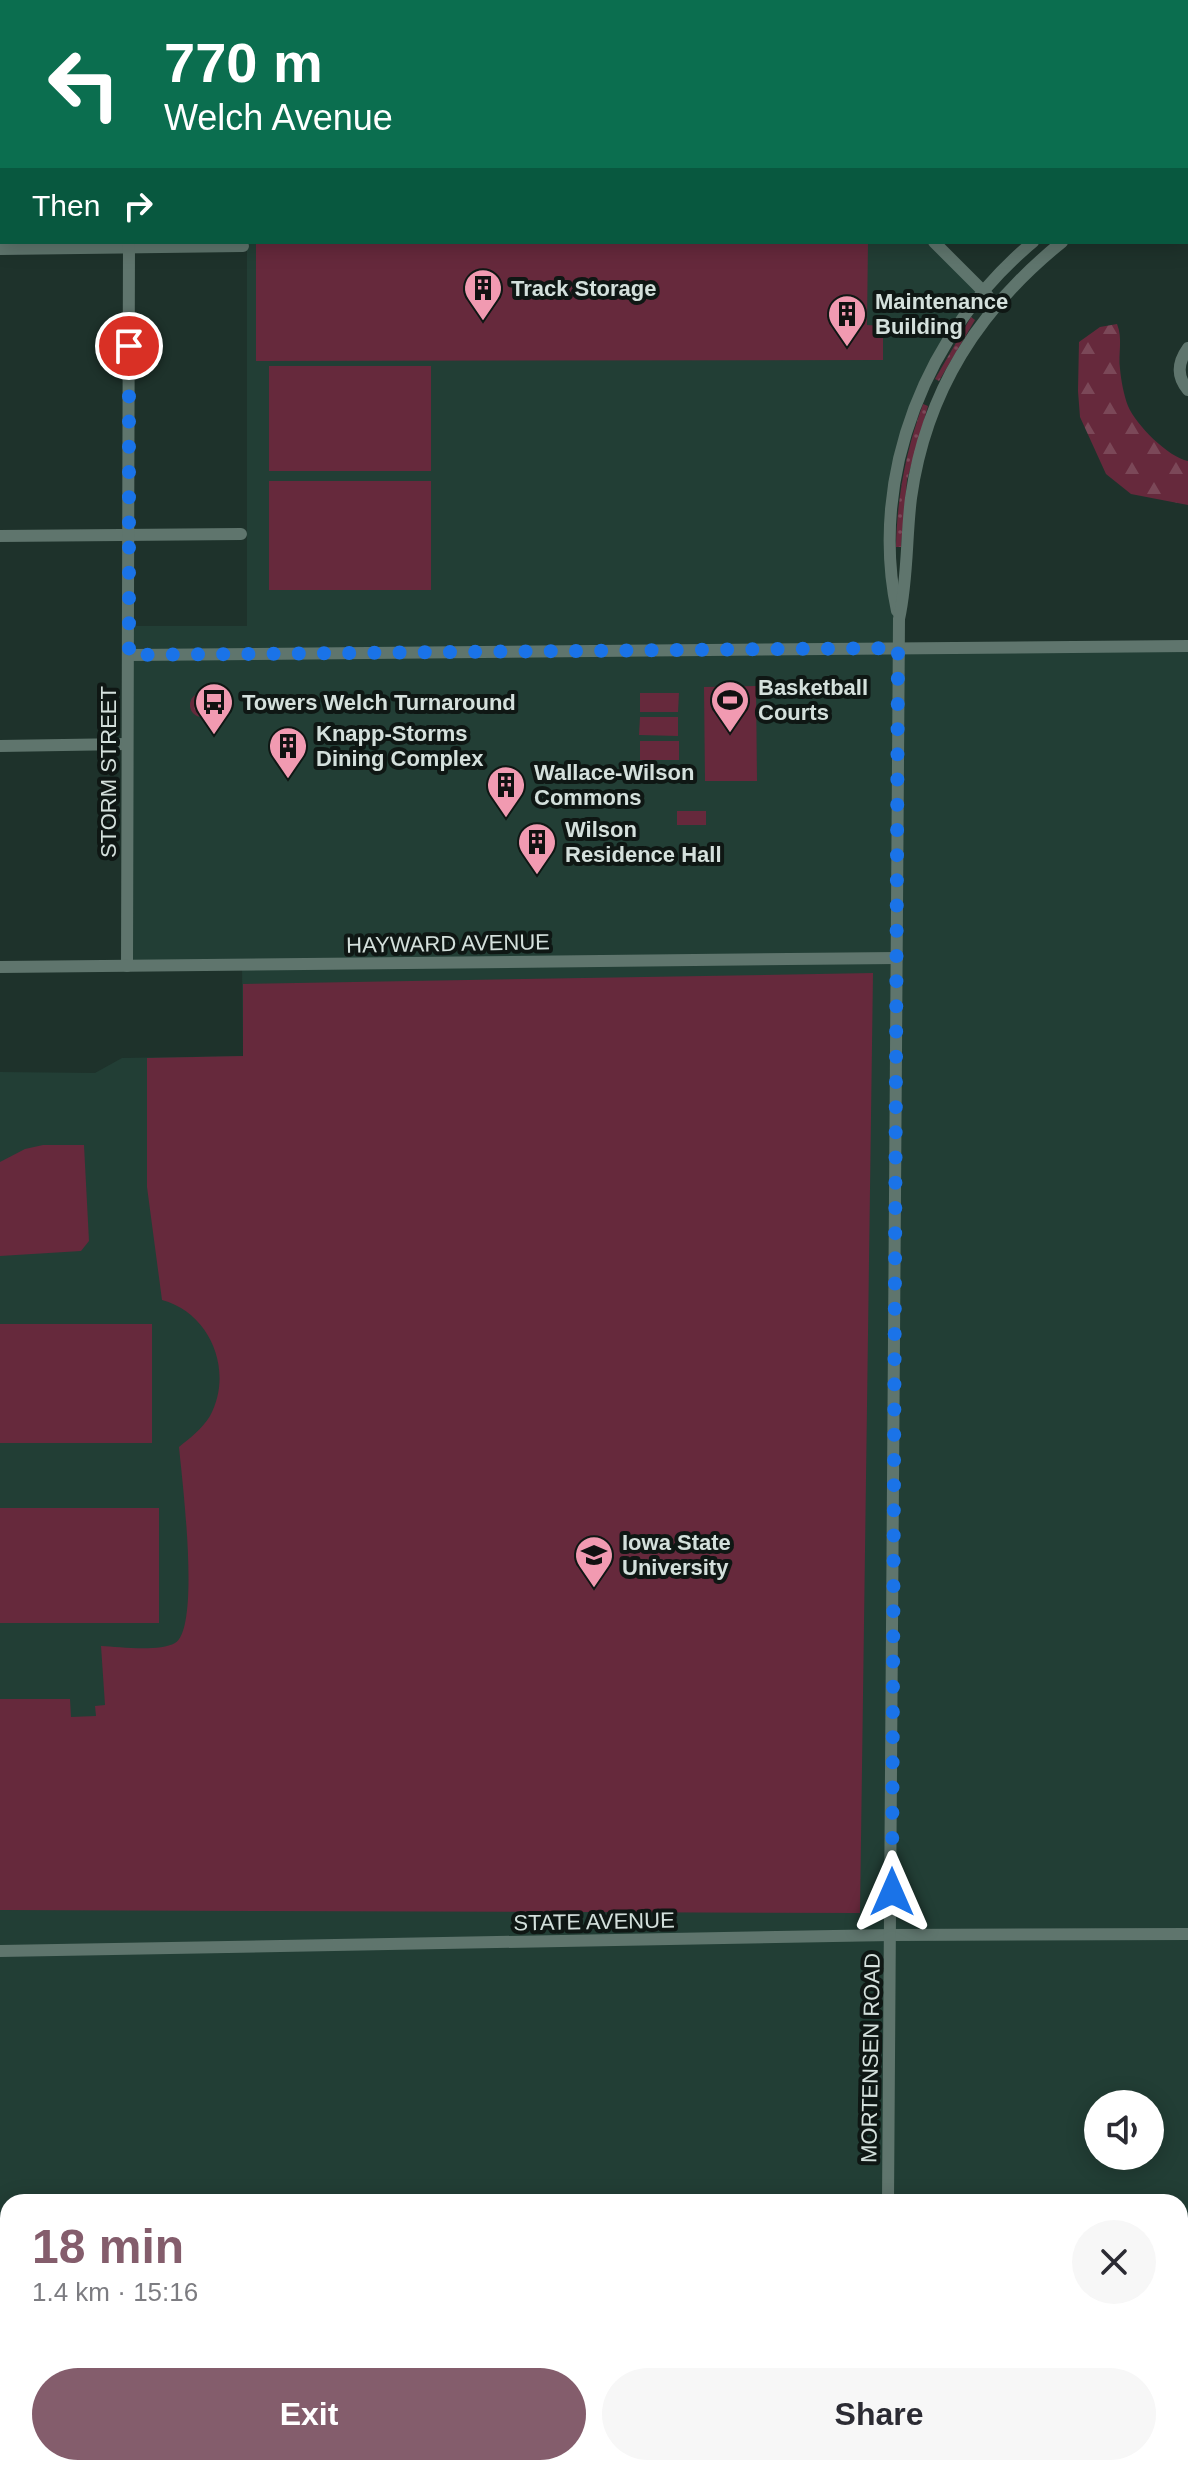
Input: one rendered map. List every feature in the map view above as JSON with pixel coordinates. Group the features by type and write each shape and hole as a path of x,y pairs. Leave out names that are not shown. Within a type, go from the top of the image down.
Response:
{"street":[{"path":"936,244 996,304"},
{"name":"MORTENSEN ROAD","path":"899,619 891,570 890,531 892,501 908,428 923,387 959,323 983,291 1031,244"},
{"name":"MORTENSEN ROAD","path":"888,2194 899,619 908,568 911,500 916,470 940,394 973,335 996,304 1018,279 1060,244"},
{"path":"0,249 129,245 243,246"},
{"name":"STORM STREET","path":"127,966 129,245"},
{"path":"1188,348 1180,361 1179,370 1188,390"},
{"path":"0,536 241,534"},
{"path":"129,655 1188,646"},
{"path":"0,746 127,744"},
{"name":"HAYWARD AVENUE","path":"0,967 897,958"},
{"name":"STATE AVENUE","path":"0,1951 891,1935 1188,1934"}],"shaded area":[{"name":"Iowa State University","path":"247,244 936,244 983,291 923,387 892,501 898,648 1188,646 1188,2194 0,2194 0,1072 95,1073 122,1058 243,1056 242,965 127,966 129,626 247,626"}],"green space":[{"path":"256,244 868,244 867,325 883,326 883,360 256,361"},
{"path":"971,317 975,320 939,381 935,379"},
{"path":"1117,324 1120,373 1128,406 1154,439 1171,453 1188,461 1188,505 1131,494 1106,474 1080,417 1079,342 1100,327"},
{"path":"269,366 431,366 431,471 269,471"},
{"path":"923,404 928,406 907,480 901,547 896,547 904,474"},
{"path":"269,481 431,481 431,590 269,590"},
{"name":"Basketball Courts","path":"756,686 757,781 705,781 704,687"},
{"path":"202,693 210,697 214,705 210,713 202,717 194,713 190,705 194,697"},
{"path":"640,693 679,693 678,712 640,712"},
{"path":"640,717 678,717 678,736 639,735"},
{"path":"640,741 679,741 679,760 640,760"},
{"path":"677,811 706,811 706,825 677,825"},
{"path":"873,973 860,1913 0,1910 0,1699 70,1699 71,1717 96,1716 95,1706 105,1705 101,1646 168,1646 175,1643 183,1632 187,1611 188,1551 179,1447 210,1416 220,1381 213,1346 205,1331 194,1317 162,1300 147,1187 147,1058 243,1056 243,984"},
{"path":"43,1145 84,1145 89,1241 81,1251 0,1256 0,1162 25,1149"},
{"path":"0,1324 152,1324 152,1443 0,1443"},
{"path":"0,1508 159,1508 159,1623 0,1623"}],"place":[{"name":"Track Storage","path":"483,322"},
{"name":"Maintenance Building","path":"847,348"},
{"name":"Basketball Courts","path":"730,734"},
{"name":"Towers Welch Turnaround","path":"214,736"},
{"name":"Knapp-Storms Dining Complex","path":"288,780"},
{"name":"Wallace-Wilson Commons","path":"506,819"},
{"name":"Wilson Residence Hall","path":"537,876"},
{"name":"Iowa State University","path":"594,1589"}],"route":[{"path":"129,346 129,655 898,648 892,1892"}]}
